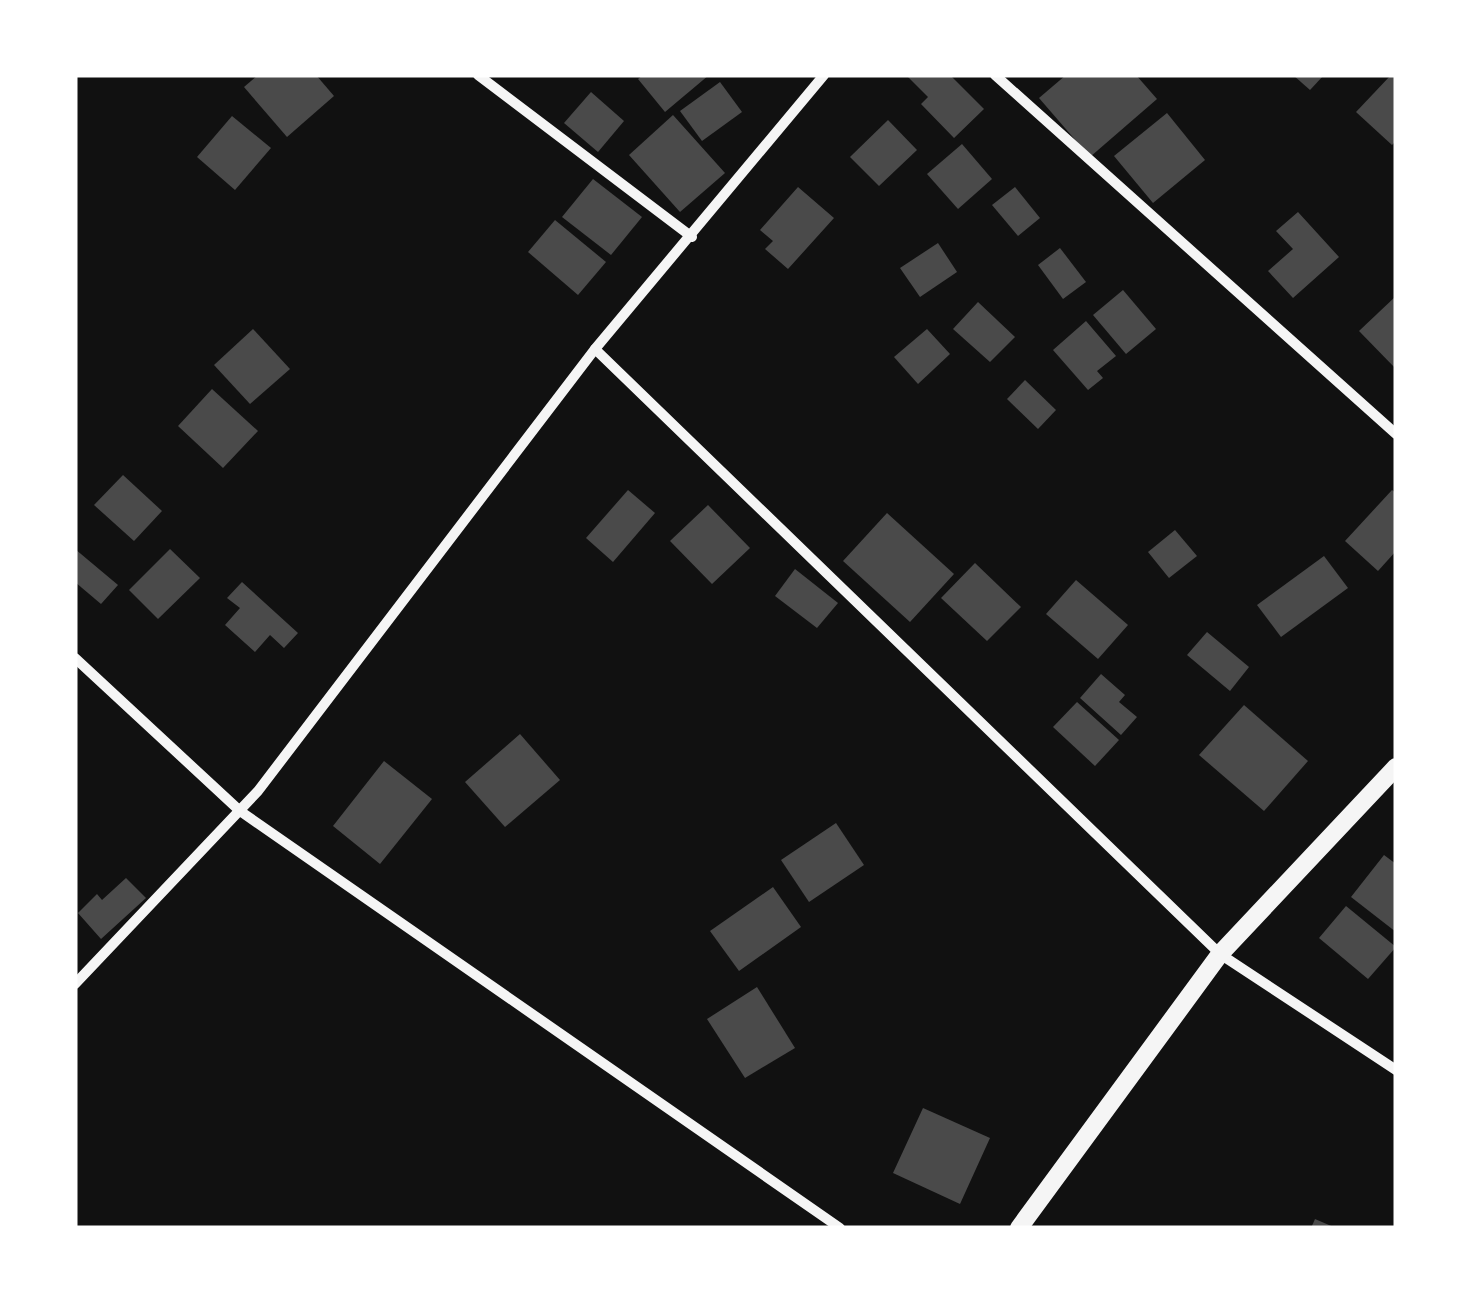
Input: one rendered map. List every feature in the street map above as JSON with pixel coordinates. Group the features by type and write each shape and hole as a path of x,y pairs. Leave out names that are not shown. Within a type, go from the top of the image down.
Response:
{"street":[{"path":"478,75 692,237"},
{"path":"75,984 240,810 595,348 824,75"},
{"path":"995,75 1396,434"},
{"path":"595,348 1220,954 1396,1070"},
{"path":"75,658 240,810 840,1228"},
{"path":"1018,1228 1220,954 1396,767"}],"building":[{"path":"258,75 316,75 334,96 287,137 244,87"},
{"path":"643,75 709,75 665,112 638,79"},
{"path":"906,75 950,75 984,109 954,138 921,104 928,97"},
{"path":"1066,75 1136,75 1157,99 1090,157 1039,98"},
{"path":"1293,75 1324,75 1310,90"},
{"path":"1391,75 1396,75 1396,141 1392,145 1356,112"},
{"path":"720,82 742,112 702,141 680,111"},
{"path":"591,92 624,121 598,152 564,123"},
{"path":"1167,113 1205,160 1153,203 1114,156"},
{"path":"673,115 725,173 680,212 629,155"},
{"path":"232,116 271,148 235,190 197,157"},
{"path":"888,120 917,150 879,186 850,157"},
{"path":"962,144 992,179 958,209 927,174"},
{"path":"593,179 642,217 611,255 562,217"},
{"path":"798,187 834,218 788,269 765,249 773,241 760,230"},
{"path":"1015,187 1040,218 1018,236 992,205"},
{"path":"1298,212 1339,257 1293,298 1268,271 1293,249 1276,231"},
{"path":"555,220 606,262 578,295 528,252"},
{"path":"938,243 957,272 920,297 900,268"},
{"path":"1060,248 1086,282 1063,299 1038,265"},
{"path":"1123,290 1156,329 1126,354 1093,315"},
{"path":"1396,296 1396,369 1359,331"},
{"path":"978,302 1015,337 990,362 953,329"},
{"path":"1086,321 1116,356 1097,371 1103,378 1088,390 1053,350"},
{"path":"253,329 290,369 250,404 214,365"},
{"path":"927,329 950,354 918,384 894,357"},
{"path":"1025,380 1056,410 1038,429 1007,399"},
{"path":"212,389 258,431 223,468 178,426"},
{"path":"123,475 162,511 134,541 94,505"},
{"path":"628,490 655,513 613,562 586,538"},
{"path":"1392,490 1396,493 1396,551 1378,571 1345,541"},
{"path":"708,505 750,548 712,584 670,541"},
{"path":"887,513 954,574 910,622 843,561"},
{"path":"1175,530 1197,556 1169,578 1148,552"},
{"path":"75,549 118,585 101,604 75,582"},
{"path":"170,549 200,578 158,619 129,590"},
{"path":"1324,556 1348,588 1281,637 1257,605"},
{"path":"975,563 1021,607 987,641 941,598"},
{"path":"795,569 838,603 817,628 775,596"},
{"path":"1076,580 1128,625 1098,659 1046,614"},
{"path":"242,582 298,633 284,648 270,635 255,652 225,625 240,608 227,598"},
{"path":"1207,632 1249,667 1230,691 1187,655"},
{"path":"1101,674 1125,695 1119,702 1137,717 1121,735 1080,698"},
{"path":"1077,702 1119,740 1095,766 1053,727"},
{"path":"1244,705 1308,761 1264,811 1199,755"},
{"path":"520,734 560,780 505,827 465,782"},
{"path":"384,761 432,799 380,864 333,826"},
{"path":"836,823 864,865 809,902 781,860"},
{"path":"1384,855 1396,864 1396,932 1351,897"},
{"path":"126,878 146,898 101,939 78,913 97,894 102,900"},
{"path":"773,887 801,927 739,971 710,931"},
{"path":"1346,906 1396,947 1368,979 1319,938"},
{"path":"757,987 795,1048 745,1078 707,1019"},
{"path":"923,1108 990,1138 960,1204 893,1173"},
{"path":"1315,1219 1336,1228 1311,1228"}]}
